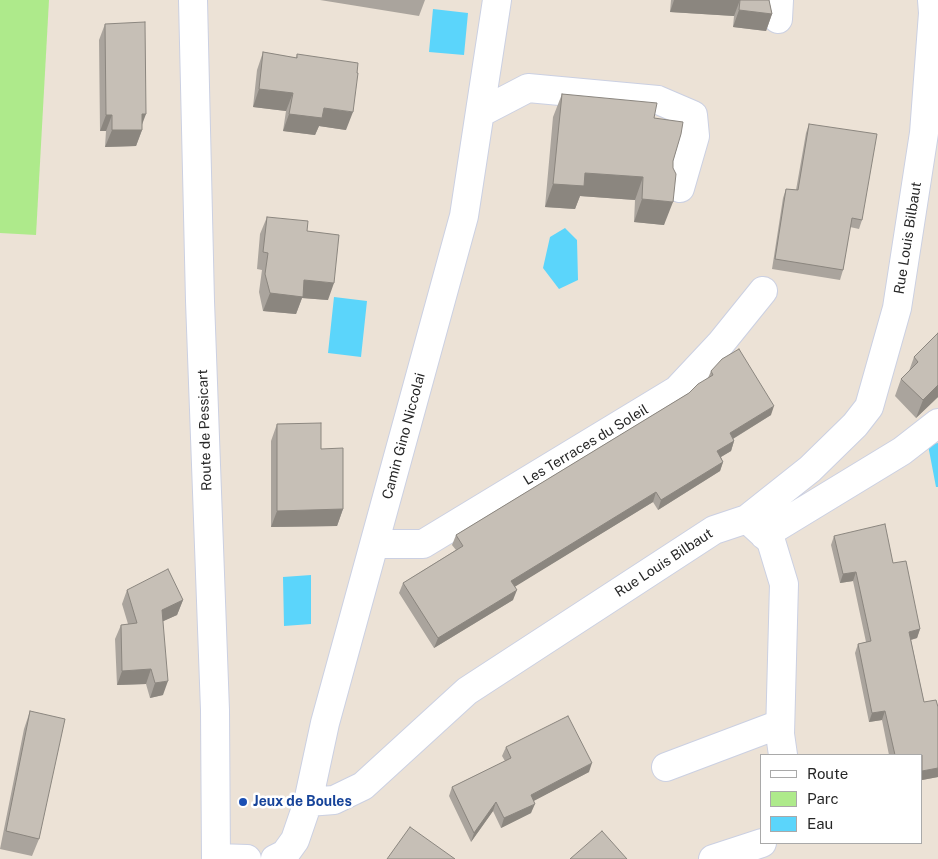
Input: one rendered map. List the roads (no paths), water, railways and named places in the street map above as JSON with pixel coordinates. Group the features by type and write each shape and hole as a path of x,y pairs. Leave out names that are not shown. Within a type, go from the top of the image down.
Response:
{"street":[{"name":"Route de Pessicart","path":"193,0 200,300 215,710 216,858"},
{"name":"Camin Gino Niccolai","path":"275,859 286,854 295,840 308,802 325,723 464,216 497,0"},
{"name":"Rue Louis Bilbaut","path":"308,802 334,800 363,786 467,691 714,530 756,527 810,469 855,425 869,407 897,308 924,134 933,13 932,0"},
{"path":"480,113 528,88 658,100 693,115 695,136 680,188"},
{"name":"Les Terraces du Soleil","path":"375,544 423,544 677,390 721,343 763,291"},
{"path":"783,754 780,724 784,584 771,541 756,527 902,451 938,423"},
{"path":"666,767 780,724"},
{"path":"713,859 760,844"},
{"path":"216,858 247,859"}],"water":[{"path":"433,9 468,13 464,55 429,52"},
{"path":"565,228 577,240 578,280 559,289 543,268 550,237"},
{"path":"334,297 367,301 361,357 328,353"},
{"path":"938,443 938,487 936,487 928,445"},
{"path":"311,575 311,624 284,626 283,577"}],"place":[{"name":"Jeux de Boules","path":"243,802"}]}
